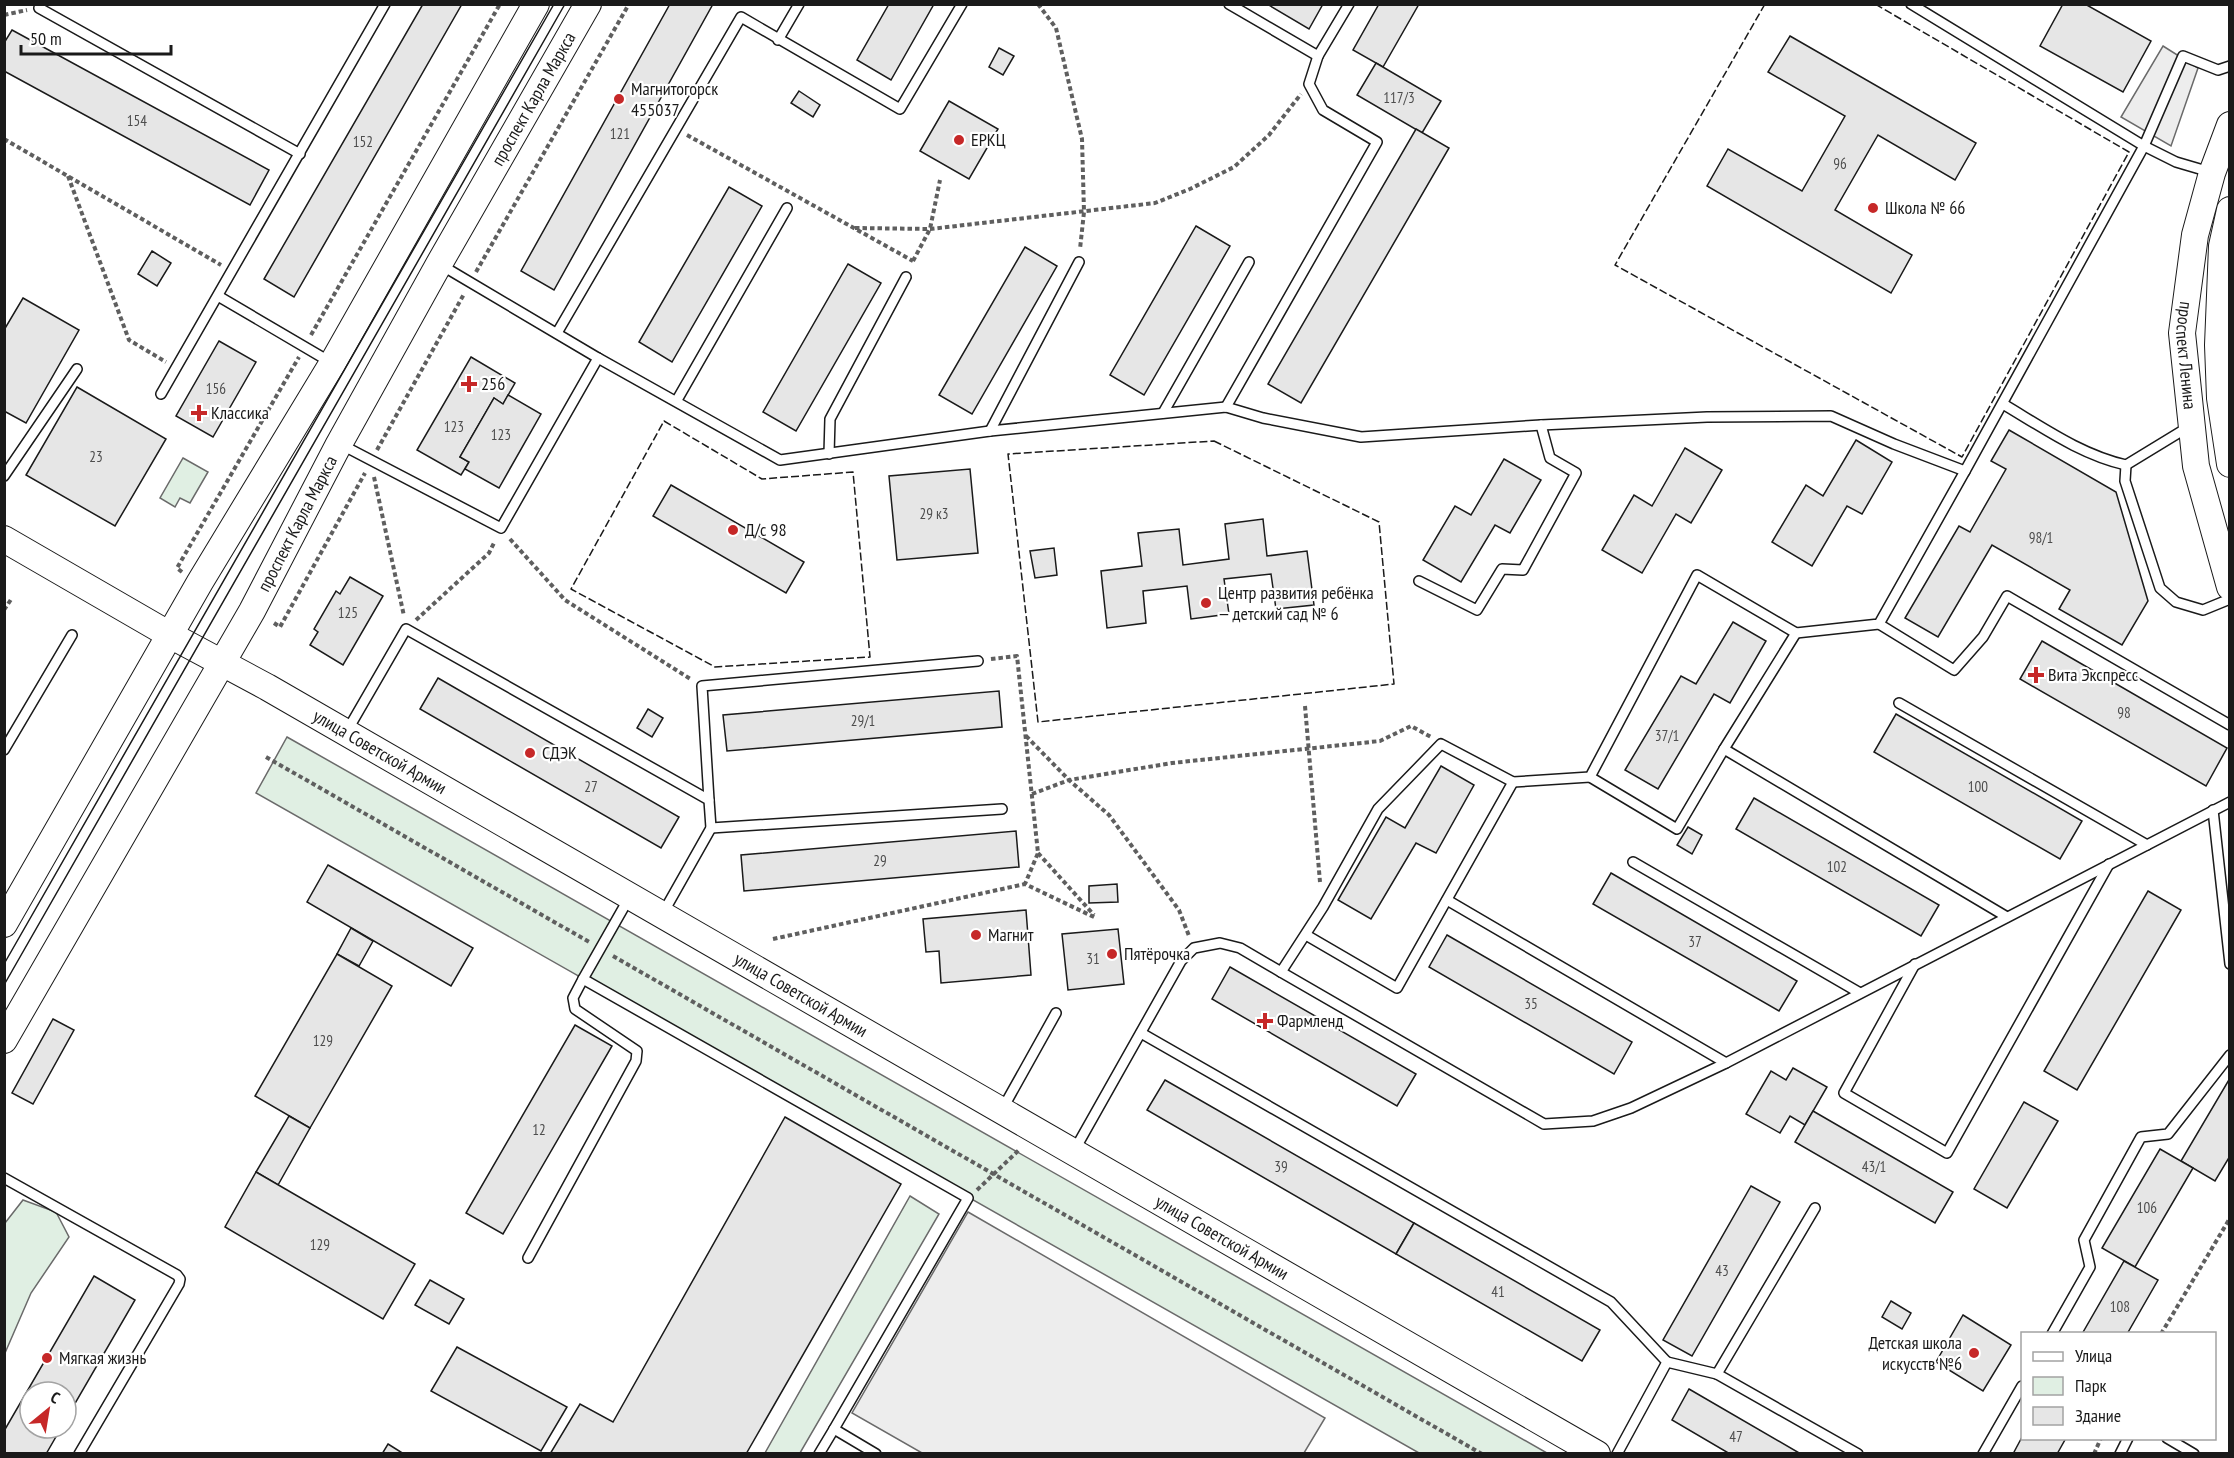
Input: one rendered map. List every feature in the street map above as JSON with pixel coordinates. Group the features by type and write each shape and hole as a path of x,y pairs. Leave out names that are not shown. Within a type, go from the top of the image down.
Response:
{"main road":[{"path":"4,924 170,635 332,364 536,4"},
{"name":"проспект Карла Маркса","path":"4,1040 252,610 339,444 588,4"},
{"name":"проспект Ленина","path":"2229,125 2212,172 2195,236 2182,333 2196,466 2229,587"},
{"name":"проспект Ленина","path":"2229,210 2222,246 2218,345 2220,398 2229,464"},
{"name":"улица Советской Армии","path":"4,539 630,896 1597,1454"}],"lane":[{"path":"162,393 385,4"},
{"path":"778,40 799,4"},
{"path":"557,333 741,17 900,110 962,4"},
{"path":"1229,4 1318,56"},
{"path":"1226,407 1377,142 1323,110 1309,84 1318,56 1349,4"},
{"path":"1911,4 2144,146 2176,162 2212,172"},
{"path":"39,8 300,154"},
{"path":"1879,624 2144,146 2183,56 2218,70 2229,66"},
{"path":"677,400 787,208"},
{"path":"990,431 1079,262"},
{"path":"1163,413 1249,262"},
{"path":"439,264 598,358 677,400 780,460 990,431 1226,407 1263,418 1361,437 1707,417 1832,416 1894,444 1965,471"},
{"path":"829,454 830,419 906,277"},
{"path":"218,296 332,364"},
{"path":"339,444 501,528 598,358"},
{"path":"4,476 77,369"},
{"path":"2003,404 2103,460 2126,465 2191,426"},
{"path":"1419,581 1477,610 1502,569 1523,570 1576,473 1550,458 1541,425"},
{"path":"2126,465 2125,482 2160,588 2176,602 2204,610 2229,599"},
{"path":"1590,777 1697,575 1796,633 1879,624 1954,669 1983,637 2007,596 2229,725"},
{"path":"346,733 406,628 709,800"},
{"path":"1281,972 1323,907 1378,809 1441,744 1513,782 1590,777 1677,829 1796,633"},
{"path":"4,750 72,635"},
{"path":"662,915 711,828 702,686 978,661"},
{"path":"1899,703 2146,845"},
{"path":"1724,749 2007,917"},
{"path":"1306,935 1397,988 1513,782"},
{"path":"1074,1152 1180,961 1194,948 1220,943 1240,948 1544,1124 1593,1121 1631,1108 1726,1063 2229,802"},
{"path":"711,828 1002,809"},
{"path":"2213,810 2229,964"},
{"path":"1633,862 1860,993"},
{"path":"1915,964 1844,1093 1947,1153 2109,864"},
{"path":"528,1258 636,1061 637,1051 575,1009 573,998 630,896"},
{"path":"1447,900 1726,1063"},
{"path":"583,979 968,1198 819,1454"},
{"path":"1001,1110 1056,1013"},
{"path":"1141,1033 1611,1302 1667,1362 1717,1374 1858,1454"},
{"path":"2053,1332 2090,1267 2084,1239 2141,1137 2168,1134 2229,1055"},
{"path":"4,1178 177,1275 180,1279 79,1454"},
{"path":"1717,1374 1815,1208"},
{"path":"1617,1454 1667,1362"},
{"path":"1983,1454 2021,1388"},
{"path":"834,1429 876,1454"},
{"path":"2120,1454 2127,1440"},
{"path":"2170,1440 2194,1454"}],"path":[{"path":"183,572 177,568 500,4"},
{"path":"274,623 280,627 471,282 629,4"},
{"path":"1038,4 1056,28 1082,139 1084,212 1079,262"},
{"path":"4,15 39,8"},
{"path":"855,228 930,229 1155,203 1234,167 1269,135 1309,84"},
{"path":"4,139 232,271"},
{"path":"67,176 129,340 176,368"},
{"path":"906,277 930,229 940,180"},
{"path":"371,462 406,628"},
{"path":"406,628 489,553 501,528 565,600 702,686"},
{"path":"4,610 12,598"},
{"path":"978,661 1017,656 1038,854 1025,884"},
{"path":"1305,706 1323,907"},
{"path":"1032,794 1070,780 1172,763 1380,741 1412,726 1441,744"},
{"path":"1026,736 1108,815 1179,910 1194,948"},
{"path":"266,757 1482,1454"},
{"path":"773,939 1025,884 1096,918 1038,854"},
{"path":"968,1198 1020,1149"},
{"path":"2162,1332 2229,1218"},
{"path":"2094,1454 2100,1440"}],"green space":[{"path":"183,458 208,472 190,503 180,498 175,507 160,498"},
{"path":"287,737 1547,1453 1419,1453 256,793"},
{"path":"910,1196 939,1214 800,1453 765,1453"},
{"path":"23,1200 56,1212 69,1237 31,1293 5,1353 5,1223"}],"shaded area":[{"path":"2163,46 2198,68 2171,146 2121,117"},
{"path":"968,1212 1325,1418 1304,1453 922,1453 852,1413"}],"building":[{"path":"423,4 462,4 294,297 264,279"},
{"path":"670,4 713,4 554,290 521,271"},
{"path":"889,4 934,4 891,80 857,60"},
{"path":"1267,4 1323,4 1309,29"},
{"path":"1379,4 1419,4 1383,67 1353,50"},
{"path":"2063,4 2085,4 2151,41 2123,92 2040,46"},
{"path":"12,30 269,170 250,205 4,71 4,43"},
{"path":"1790,36 1976,143 1955,180 1878,135 1835,210 1912,255 1891,293 1707,186 1728,149 1802,191 1845,116 1768,72"},
{"path":"999,48 1014,56 1003,75 989,67"},
{"path":"1376,63 1441,101 1422,133 1357,95"},
{"path":"799,91 820,105 813,117 791,103"},
{"name":"ЕРКЦ","path":"949,101 998,129 969,179 920,151"},
{"path":"1416,129 1449,148 1301,403 1268,384"},
{"path":"729,187 762,206 672,362 639,342"},
{"path":"1196,226 1230,246 1144,395 1110,375"},
{"path":"1025,247 1057,266 972,414 939,395"},
{"path":"152,251 171,263 157,286 138,274"},
{"path":"848,264 881,283 796,431 763,412"},
{"path":"23,298 79,330 26,423 4,411 4,330"},
{"path":"219,341 256,362 213,437 176,416"},
{"path":"471,357 515,383 503,404 494,398 460,457 469,462 461,475 417,450"},
{"path":"77,387 166,439 115,526 26,475"},
{"path":"508,395 541,414 499,488 465,469 469,462 460,457 494,398 503,404"},
{"path":"2009,430 2116,492 2148,601 2122,645 2059,609 2070,590 1992,545 1938,637 1905,618 1959,526 1970,532 2006,469 1991,461"},
{"path":"1856,440 1892,462 1862,514 1847,506 1812,566 1772,542 1806,485 1823,496"},
{"path":"1685,448 1722,470 1691,523 1676,514 1642,573 1602,550 1634,495 1652,506"},
{"path":"1504,459 1541,480 1510,533 1495,525 1461,582 1423,560 1455,506 1471,515"},
{"path":"970,469 978,553 897,560 889,476"},
{"path":"671,485 804,562 786,593 653,516"},
{"path":"1263,519 1267,556 1307,551 1314,605 1276,609 1271,574 1224,579 1229,614 1191,619 1187,586 1143,591 1146,623 1107,628 1101,571 1142,566 1138,533 1179,529 1183,565 1229,559 1225,524"},
{"path":"1054,548 1057,575 1035,578 1030,551"},
{"path":"350,577 383,596 343,665 310,645 318,632 314,629 336,591 340,594"},
{"path":"1733,622 1766,641 1730,703 1714,694 1658,789 1625,770 1681,676 1696,684"},
{"path":"2042,641 2227,748 2206,786 2020,679"},
{"path":"438,678 679,817 661,848 420,709"},
{"path":"999,691 1002,727 727,751 723,715"},
{"path":"648,709 663,718 652,737 637,728"},
{"path":"1896,714 2082,821 2060,859 1874,752"},
{"path":"1441,766 1474,785 1436,853 1416,843 1371,919 1338,900 1386,817 1405,828"},
{"path":"1754,798 1939,905 1921,936 1736,829"},
{"path":"1688,827 1702,835 1692,854 1677,845"},
{"path":"1016,831 1019,867 744,891 741,855"},
{"path":"328,865 473,948 451,986 307,902"},
{"path":"1611,873 1797,981 1779,1011 1593,904"},
{"path":"1117,884 1118,902 1089,903 1089,886"},
{"path":"2148,891 2181,910 2077,1090 2044,1071"},
{"name":"Магнит","path":"1026,910 1031,975 941,983 939,951 926,952 923,919"},
{"path":"351,928 373,941 359,966 337,954"},
{"path":"1118,929 1124,984 1068,990 1062,934"},
{"path":"1447,935 1632,1042 1614,1074 1429,967"},
{"path":"337,954 392,986 310,1128 255,1096"},
{"path":"1230,967 1416,1074 1397,1106 1212,999"},
{"path":"53,1019 74,1030 33,1104 12,1093"},
{"path":"575,1025 612,1046 503,1234 466,1213"},
{"path":"1793,1068 1827,1087 1805,1125 1790,1116 1780,1133 1746,1114 1771,1071 1786,1080"},
{"path":"2230,1078 2230,1156 2215,1181 2181,1161"},
{"path":"1165,1080 1414,1223 1396,1254 1147,1110"},
{"path":"2024,1102 2058,1121 2007,1208 1974,1189"},
{"path":"1813,1111 1953,1192 1935,1223 1795,1142"},
{"path":"289,1116 310,1128 278,1185 256,1172"},
{"path":"785,1117 901,1184 746,1454 550,1454 580,1404 613,1422"},
{"path":"2160,1149 2193,1168 2135,1267 2102,1248"},
{"path":"256,1172 415,1264 383,1319 225,1227"},
{"path":"1751,1186 1780,1202 1692,1356 1663,1340"},
{"path":"1414,1223 1600,1330 1582,1361 1396,1254"},
{"path":"2124,1261 2158,1280 2128,1332 2083,1332"},
{"path":"94,1276 135,1300 78,1398 78,1380 34,1380"},
{"path":"430,1280 464,1299 449,1324 415,1305"},
{"path":"1891,1301 1911,1313 1902,1329 1882,1317"},
{"name":"Детская школа искусств №6","path":"1963,1315 2011,1345 1983,1391 1936,1362"},
{"path":"457,1347 567,1407 541,1451 431,1391"},
{"path":"1689,1389 1801,1454 1730,1454 1672,1420"},
{"path":"18,1407 18,1440 54,1440 46,1454 4,1454 4,1431"},
{"path":"2021,1439 2065,1440 2057,1454 2013,1454"},
{"path":"388,1444 404,1454 382,1454"}],"tram line":[{"path":"4,964 554,4"},
{"path":"4,985 565,4"}],"fence":[{"path":"1765,4 1615,265 1962,457 2129,152 1875,4"},
{"path":"664,421 762,479 853,472 870,657 715,667 571,589 664,421"},
{"path":"1214,441 1379,522 1394,684 1038,722 1008,454 1214,441"}],"place":[{"name":"Магнитогорск 455037","path":"619,99"},
{"name":"ЕРКЦ","path":"959,140"},
{"name":"Школа № 66","path":"1873,208"},
{"name":"256","path":"469,384"},
{"name":"Классика","path":"199,413"},
{"name":"Д/с 98","path":"733,530"},
{"name":"Центр развития ребёнка — детский сад № 6","path":"1206,603"},
{"name":"Вита Экспресс","path":"2036,675"},
{"name":"СДЭК","path":"530,753"},
{"name":"Магнит","path":"976,935"},
{"name":"Пятёрочка","path":"1112,954"},
{"name":"Фармленд","path":"1265,1021"},
{"name":"Детская школа искусств №6","path":"1974,1353"},
{"name":"Мягкая жизнь","path":"47,1358"}]}
